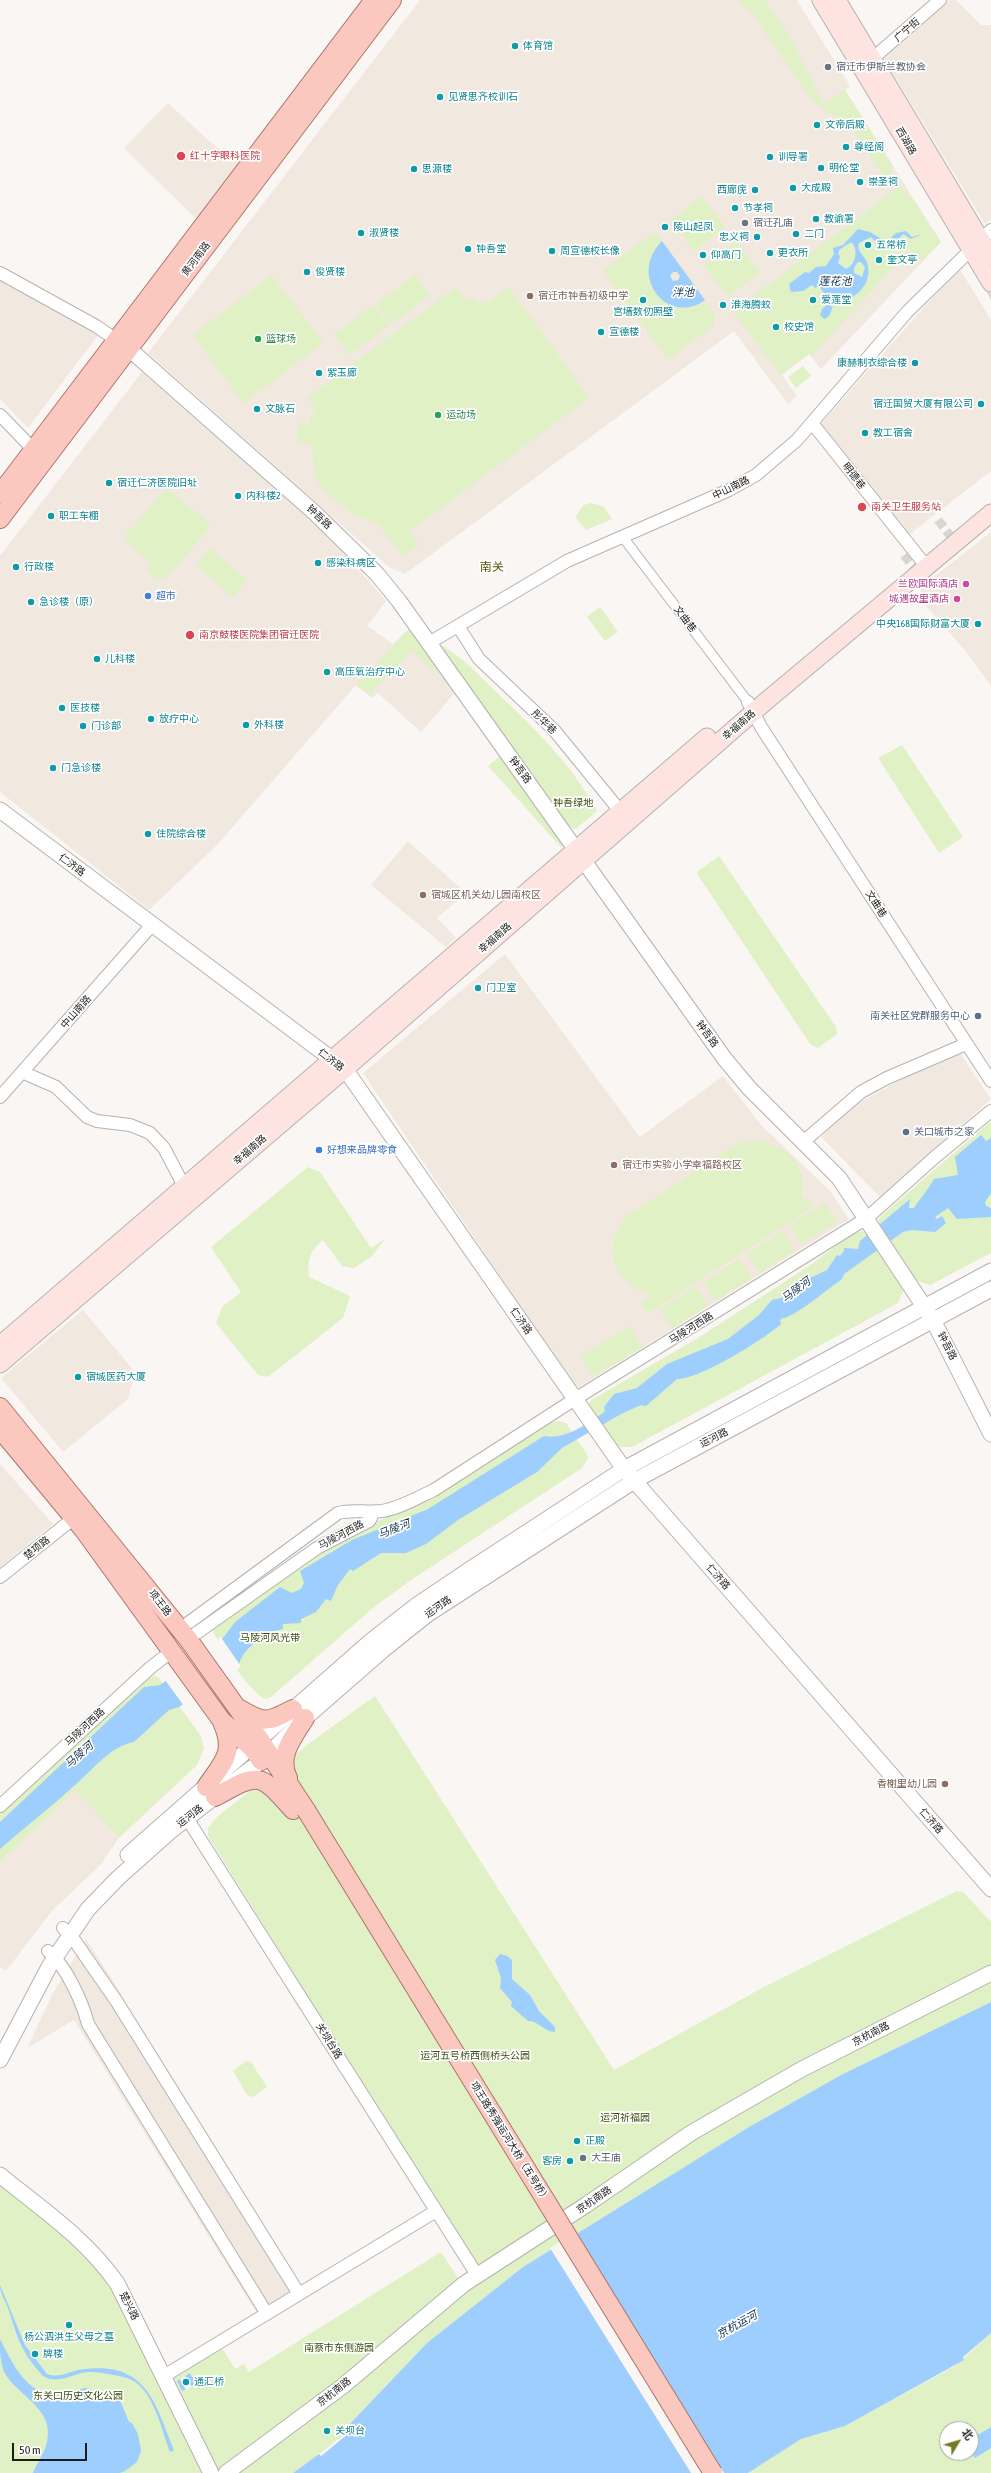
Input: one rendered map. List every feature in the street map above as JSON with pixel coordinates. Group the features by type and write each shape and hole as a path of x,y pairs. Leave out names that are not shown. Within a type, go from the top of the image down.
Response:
{"main road":[{"name":"黄河南路","path":"0,519 122,344 374,0"},
{"name":"黄河南路","path":"0,494 33,449 122,344 392,0"},
{"name":"西湖路","path":"821,0 981,240 991,283"},
{"name":"西湖路","path":"837,0 991,257"},
{"name":"幸福南路","path":"0,1345 331,1059 624,816 754,713 991,500"},
{"name":"幸福南路","path":"923,562 991,513"},
{"name":"幸福南路","path":"0,1364 345,1070 580,853"},
{"name":"项王路","path":"0,1407 184,1634 234,1705 300,1810"},
{"name":"项王路","path":"0,1429 74,1518 222,1721 261,1750"},
{"path":"234,1705 258,1720 267,1721 299,1714"},
{"path":"299,1714 283,1760 284,1769 300,1810"},
{"path":"210,1792 228,1752 229,1737 222,1721"},
{"path":"210,1792 246,1779 257,1778 273,1787 300,1810"},
{"name":"项王路秀强运河大桥（五号桥）","path":"300,1810 699,2473"},
{"name":"项王路秀强运河大桥（五号桥）","path":"300,1810 713,2473"}],"street":[{"name":"广宁街","path":"872,59 940,0"},
{"name":"中山南路","path":"429,643 567,561 744,483 768,466 797,440 906,312 981,240"},
{"path":"0,273 96,326 122,344"},
{"name":"钟吾路","path":"122,344 315,513 348,545 395,596 580,853 724,1058 749,1088 832,1169 870,1222 933,1320 991,1434"},
{"path":"0,415 33,449"},
{"name":"明德巷","path":"812,423 923,562"},
{"name":"文曲巷","path":"622,536 754,713 991,1081"},
{"name":"彤华巷","path":"458,626 484,664 554,730 624,816"},
{"name":"仁济路","path":"0,810 151,926 345,1070 624,1469 991,1889"},
{"name":"中山南路","path":"0,1097 151,926"},
{"path":"803,1142 841,1108 866,1089 966,1044"},
{"path":"22,1072 56,1087 87,1117 97,1121 130,1125 150,1132 164,1148 184,1186"},
{"name":"马陵河西路","path":"184,1634 338,1513 347,1511 369,1512 394,1508 434,1490 575,1399 870,1222 935,1157 991,1111"},
{"name":"运河路","path":"0,2040 34,1973 51,1954 95,1888 261,1750 371,1641 417,1605 624,1469 925,1306 991,1272"},
{"name":"运河路","path":"299,1714 428,1614 634,1481 991,1289"},
{"name":"马陵河西路","path":"184,1634 317,1548 369,1521 371,1518 369,1512"},
{"name":"楚项路","path":"0,1577 74,1518"},
{"name":"马陵河西路","path":"0,1806 150,1668 172,1651"},
{"name":"关坝台路","path":"184,1813 477,2275"},
{"path":"66,1931 118,2002 300,2294"},
{"path":"51,1954 82,2003 88,2024 267,2314"},
{"name":"运河路","path":"0,2060 42,1977 51,1954"},
{"name":"京杭南路","path":"226,2473 343,2386 477,2275 586,2205 691,2133 802,2069 991,1973"},
{"name":"楚兴路","path":"0,2175 71,2230 97,2257 123,2292 211,2473"},
{"path":"164,2376 436,2211"}],"shaded area":[{"name":"宿迁市钟吾初级中学","path":"420,0 797,0 850,86 845,90 941,242 821,369 809,354 782,375 797,396 788,404 734,331 405,574 389,567 148,353"},
{"path":"948,0 956,0 981,25 991,25 991,219 985,224 883,57"},
{"name":"红十字眼科医院","path":"168,103 209,141 241,165 198,221 124,148"},
{"path":"959,268 991,320 991,471 906,537 818,427"},
{"path":"0,281 99,334 28,428 0,399"},
{"name":"南京鼓楼医院集团宿迁医院","path":"142,372 321,528 381,595 386,601 367,626 393,644 411,627 457,690 421,732 378,693 372,698 356,685 217,845 149,910 0,792 0,556"},
{"path":"991,532 991,686 968,654 922,601 920,588"},
{"name":"宿城区机关幼儿园南校区","path":"408,841 466,893 437,918 456,938 446,947 371,885"},
{"name":"宿迁市实验小学幸福路校区","path":"505,954 640,1137 723,1076 761,1125 831,1192 849,1219 579,1387 573,1384 363,1073"},
{"path":"960,1053 991,1099 880,1197 821,1137 849,1108 908,1076"},
{"name":"宿城医药大厦","path":"83,1310 139,1377 132,1383 128,1399 63,1452 1,1378"},
{"path":"0,1464 53,1524 0,1567"},
{"path":"75,1789 119,1838 101,1864 51,1912 6,1971 0,1967 0,1862"},
{"path":"86,1939 122,1995 119,1997 300,2289 258,2315 74,2020 27,2048 53,1993"}],"green space":[{"path":"738,0 764,0 790,37 824,105 845,90 892,164 892,173 885,178 848,124 822,108 808,94 749,10"},
{"path":"900,186 913,200 941,242 922,261 910,250 811,356 809,354 781,375 733,311"},
{"path":"702,196 725,227 694,251 671,220"},
{"path":"655,232 662,241 653,254 649,268 651,282 657,293 666,302 678,307 691,307 705,300 715,313 714,325 668,360 603,271"},
{"path":"736,241 760,272 728,296 704,265"},
{"name":"篮球场","path":"272,275 323,343 244,403 193,335"},
{"path":"415,275 430,295 391,324 376,304"},
{"path":"509,287 589,398 409,532 419,544 404,556 377,523 352,514 320,486 314,473 312,446 297,441 299,422 309,424 315,408 307,398 455,288 466,301 471,297 478,303 490,302"},
{"path":"374,305 389,326 350,355 334,334"},
{"path":"803,366 811,376 796,388 788,377"},
{"path":"166,488 209,523 210,527 167,577 159,580 145,571 152,563 123,539"},
{"path":"591,503 604,507 612,519 586,530 575,517 584,505"},
{"path":"210,548 247,580 233,597 196,565"},
{"path":"600,607 618,632 605,641 587,617"},
{"path":"411,627 437,664 432,670 412,651 369,695 356,685"},
{"name":"钟吾绿地","path":"443,646 470,666 523,717 576,777 597,811 577,828 574,829 567,824 440,647"},
{"path":"902,745 963,837 939,853 878,758"},
{"path":"504,753 568,841 561,847 488,766"},
{"path":"719,856 836,1027 837,1034 818,1048 810,1044 698,875 697,872"},
{"path":"991,1121 991,1253 930,1285 915,1280 881,1229 878,1222 880,1217"},
{"path":"755,1140 778,1147 791,1156 800,1170 802,1178 802,1200 807,1197 813,1207 648,1313 641,1303 652,1296 639,1290 628,1282 620,1273 615,1264 613,1253 614,1241 618,1229 626,1216 737,1144"},
{"path":"308,1167 320,1172 371,1248 385,1239 372,1256 354,1268 342,1266 323,1240 315,1248 309,1260 309,1277 350,1296 343,1318 268,1377 258,1375 216,1323 222,1307 241,1292 211,1247"},
{"path":"825,1203 837,1222 801,1244 789,1225"},
{"path":"782,1231 795,1250 760,1273 747,1254"},
{"path":"862,1231 869,1235 902,1287 903,1292 898,1303 632,1447 618,1447 613,1443 589,1409 590,1401 698,1338 809,1266 849,1236"},
{"path":"739,1259 752,1278 716,1301 704,1282"},
{"path":"696,1286 708,1305 673,1329 660,1309"},
{"path":"630,1326 642,1348 592,1377 580,1356"},
{"name":"马陵河风光带","path":"558,1421 566,1423 586,1453 588,1458 582,1468 411,1580 374,1607 271,1697 266,1699 251,1688 235,1667 210,1627 348,1534 403,1510 548,1423"},
{"path":"154,1676 159,1678 201,1736 204,1748 197,1765 119,1838 75,1790 0,1862 0,1813 149,1678"},
{"name":"运河五号桥西侧桥头公园","path":"375,1696 614,2070 762,1988 957,1891 963,1892 991,1922 991,1966 845,2042 484,2266 476,2267 208,1836 208,1828 216,1818 311,1742"},
{"name":"东关口历史文化公园","path":"991,1980 991,2002 841,2075 749,2127 523,2267 427,2343 346,2428 350,2432 321,2456 319,2454 293,2473 0,2473 0,2184 86,2250 122,2303 158,2384 223,2349 235,2369 244,2364 249,2372 441,2252 458,2278 456,2285 468,2288 673,2152 749,2106"},
{"path":"246,2061 251,2062 267,2087 253,2097 247,2095 233,2071"},
{"path":"991,2333 991,2473 748,2473 801,2439 845,2426 955,2366"}],"water":[{"name":"莲花池","path":"858,229 870,232 886,242 896,233 906,231 912,237 922,234 911,239 903,234 888,250 883,250 871,237 859,243 858,246 867,262 868,268 865,284 855,296 850,299 847,296 841,297 837,300 834,303 828,317 824,319 820,315 822,309 828,304 825,300 827,298 819,286 815,288 812,285 803,291 791,292 789,284 805,272 809,273 816,267 826,266 834,254 833,248 843,245","holes":["851,242 856,253 854,261 846,269 838,263 840,256 838,254 839,250","858,262 861,262 865,268 862,277 854,273 854,268"]},
{"name":"泮池","path":"662,241 705,300 691,307 678,307 666,302 656,294 650,282 649,269 652,255","holes":["673,272 677,272 680,276 678,280 673,281 670,276"]},
{"name":"马陵河","path":"981,1135 986,1141 991,1138 991,1193 985,1202 986,1206 991,1208 991,1217 957,1219 948,1208 935,1217 937,1219 942,1216 946,1223 935,1232 912,1230 903,1232 844,1274 842,1279 812,1302 795,1313 780,1320 781,1324 761,1339 715,1366 687,1378 677,1379 646,1406 641,1405 621,1414 562,1448 537,1472 458,1520 426,1544 406,1553 381,1553 353,1571 350,1569 338,1585 331,1601 326,1599 316,1612 301,1619 301,1623 283,1624 283,1629 259,1635 260,1639 246,1651 238,1667 179,1707 169,1710 134,1742 117,1748 102,1759 82,1779 0,1849 0,1822 144,1687 160,1685 220,1642 235,1622 280,1587 292,1593 301,1589 304,1583 300,1571 352,1540 428,1509 544,1436 560,1436 575,1430 603,1413 605,1410 604,1407 614,1394 637,1388 667,1364 728,1339 759,1315 772,1300 785,1297 812,1277 827,1270 837,1255 840,1256 844,1251 844,1248 858,1249 860,1241 910,1199 909,1208 914,1208 934,1179 958,1175 955,1157"},
{"path":"500,1954 507,1956 512,1960 512,1979 530,1995 539,2011 555,2027 555,2032 548,2030 535,2022 528,2021 511,2006 512,2002 500,1988 501,1978 495,1960"},
{"name":"京杭运河","path":"991,2002 991,2333 963,2357 964,2360 845,2426 801,2439 748,2473 293,2473 319,2454 321,2456 350,2432 346,2428 427,2343 523,2267 749,2127 841,2075"},
{"path":"0,2285 25,2345 47,2374 62,2375 85,2369 106,2369 122,2372 135,2379 146,2389 154,2402 174,2450 170,2452 150,2399 136,2382 121,2376 93,2372 56,2379 43,2376 24,2351 14,2328"},
{"path":"0,2339 16,2368 30,2385 39,2391 61,2395 88,2388 94,2392 117,2392 121,2396 120,2400 129,2422 132,2423 138,2434 141,2451 137,2462 120,2473 33,2473 46,2446 48,2430 40,2411 10,2381 4,2372 1,2360"},
{"path":"190,2373 196,2384 182,2391 177,2381"},
{"path":"991,2427 991,2448 979,2456 979,2434"}],"pier":[{"path":"220,1636 240,1665 240,1668 184,1706 165,1680 218,1640"},
{"path":"575,2232 724,2473 691,2473 550,2248"},
{"name":"通汇桥","path":"185,2376 192,2387 186,2390 180,2379"},
{"path":"345,2426 350,2432 321,2456 318,2452 321,2453 347,2432"}],"tunnel":[{"path":"938,520 952,538"},
{"path":"904,555 915,569 922,563"}],"place":[{"name":"体育馆","path":"515,46"},
{"name":"宿迁市伊斯兰教协会","path":"828,67"},
{"name":"见贤思齐校训石","path":"440,97"},
{"name":"文帝后殿","path":"817,125"},
{"name":"尊经阁","path":"846,147"},
{"name":"红十字眼科医院","path":"181,156"},
{"name":"训导署","path":"770,157"},
{"name":"明伦堂","path":"821,168"},
{"name":"思源楼","path":"414,169"},
{"name":"崇圣祠","path":"860,182"},
{"name":"大成殿","path":"793,188"},
{"name":"西廊庑","path":"755,190"},
{"name":"节孝祠","path":"735,208"},
{"name":"教谕署","path":"816,219"},
{"name":"宿迁孔庙","path":"745,223"},
{"name":"陵山起凤","path":"665,227"},
{"name":"淑贤楼","path":"361,233"},
{"name":"二门","path":"796,234"},
{"name":"忠义祠","path":"757,237"},
{"name":"五常桥","path":"868,245"},
{"name":"钟吾堂","path":"468,249"},
{"name":"周宣德校长像","path":"552,251"},
{"name":"更衣所","path":"770,253"},
{"name":"仰高门","path":"703,255"},
{"name":"奎文亭","path":"879,260"},
{"name":"俊贤楼","path":"307,272"},
{"name":"宿迁市钟吾初级中学","path":"530,296"},
{"name":"宫墙数仞照壁","path":"643,300"},
{"name":"爱莲堂","path":"813,300"},
{"name":"淮海腾蛟","path":"723,305"},
{"name":"校史馆","path":"776,327"},
{"name":"宣德楼","path":"601,332"},
{"name":"篮球场","path":"258,339"},
{"name":"康赫制衣综合楼","path":"915,363"},
{"name":"紫玉廊","path":"319,373"},
{"name":"宿迁国贸大厦有限公司","path":"981,404"},
{"name":"文脉石","path":"257,409"},
{"name":"运动场","path":"438,415"},
{"name":"教工宿舍","path":"865,433"},
{"name":"宿迁仁济医院旧址","path":"109,483"},
{"name":"内科楼2","path":"238,496"},
{"name":"南关卫生服务站","path":"862,507"},
{"name":"职工车棚","path":"51,516"},
{"name":"感染科病区","path":"318,563"},
{"name":"行政楼","path":"16,567"},
{"name":"兰欧国际酒店","path":"966,584"},
{"name":"超市","path":"148,596"},
{"name":"城遇故里酒店","path":"957,599"},
{"name":"急诊楼（原）","path":"31,602"},
{"name":"中央168国际财富大厦","path":"978,624"},
{"name":"南京鼓楼医院集团宿迁医院","path":"190,635"},
{"name":"儿科楼","path":"97,659"},
{"name":"高压氧治疗中心","path":"327,672"},
{"name":"医技楼","path":"62,708"},
{"name":"放疗中心","path":"151,719"},
{"name":"外科楼","path":"246,725"},
{"name":"门诊部","path":"83,726"},
{"name":"门急诊楼","path":"53,768"},
{"name":"住院综合楼","path":"148,834"},
{"name":"宿城区机关幼儿园南校区","path":"423,895"},
{"name":"门卫室","path":"478,988"},
{"name":"南关社区党群服务中心","path":"978,1016"},
{"name":"关口城市之家","path":"906,1132"},
{"name":"好想来品牌零食","path":"319,1150"},
{"name":"宿迁市实验小学幸福路校区","path":"614,1165"},
{"name":"宿城医药大厦","path":"78,1377"},
{"name":"香榭里幼儿园","path":"945,1784"},
{"name":"正殿","path":"577,2141"},
{"name":"大王庙","path":"583,2158"},
{"name":"客房","path":"570,2161"},
{"name":"杨公泗洪生父母之墓","path":"69,2325"},
{"name":"牌楼","path":"35,2354"},
{"name":"通汇桥","path":"186,2382"},
{"name":"关坝台","path":"327,2431"}],"district":[{"name":"南关","path":"492,567"}],"park label":[{"name":"运河祈福园","path":"625,2118"},
{"name":"南蔡市东侧游园","path":"339,2348"}]}
